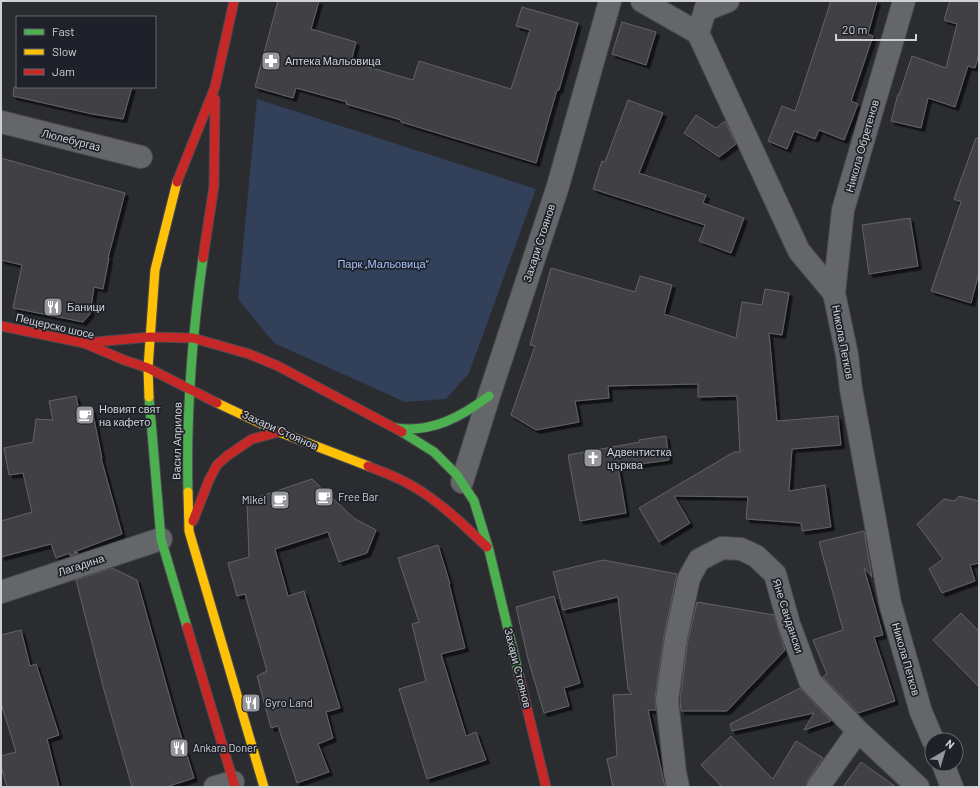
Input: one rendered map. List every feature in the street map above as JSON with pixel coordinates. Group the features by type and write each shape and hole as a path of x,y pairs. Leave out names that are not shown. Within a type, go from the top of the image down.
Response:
{"main road":[{"name":"Васил Априлов","path":"227,785 161,539 149,406 148,368 155,270 160,248 179,176 215,87 234,1"},
{"name":"Васил Априлов","path":"215,87 214,186 193,338 187,451 189,531 264,787"},
{"name":"Пещерско шосе","path":"1,326 84,343 124,360 148,368 190,390"},
{"path":"84,343 150,337"},
{"name":"Захари Стоянов","path":"150,337 193,338 249,354 278,366 396,428 434,452 457,475 474,501 489,550 546,787"},
{"name":"Захари Стоянов","path":"190,390 279,432 398,478 428,496 459,520 489,550"},
{"path":"396,428 417,430 439,425 463,415 489,396"},
{"path":"189,531 209,480 217,465 227,456 252,439 279,432"}],"street":[{"name":"Захари Стоянов","path":"462,482 558,186 610,1"},
{"path":"642,1 698,33 706,6 728,1"},
{"name":"Никола Обретенов","path":"834,293 843,210 904,1"},
{"name":"Никола Петков","path":"698,33 799,251 834,293 847,355 851,389 890,603 921,712 929,732"},
{"name":"Люлебургаз","path":"1,122 141,157"},
{"name":"Лагадина","path":"1,592 161,539"},
{"name":"Яне Сандански","path":"678,787 667,700 676,638 689,578 699,560 722,548 741,549 756,556 775,574 789,624 810,681 858,731 918,787"},
{"path":"818,787 858,731"},
{"path":"946,772 952,787"}],"green space":[{"name":"Парк „Мальовица“","path":"257,99 536,189 469,373 446,399 405,402 274,343 238,299"}],"building":[{"path":"278,1 319,1 311,29 356,42 351,62 413,80 419,61 511,89 530,30 516,26 522,7 578,23 536,163 401,122 401,120 346,104 347,102 296,88 293,98 255,87"},
{"path":"831,1 877,1 868,34 873,36 851,101 858,104 844,140 819,130 815,139 794,131 787,149 768,141 782,106 795,111"},
{"path":"950,1 979,1 979,54 975,68 968,66 955,107 928,98 921,128 891,121 898,94 899,95 912,56 946,68 957,24 944,20"},
{"path":"622,22 656,32 646,65 612,54"},
{"path":"14,87 132,88 123,119 92,114 13,96"},
{"path":"628,100 663,113 639,173 706,195 703,203 744,218 731,253 699,241 705,225 593,189 602,161 605,162"},
{"path":"696,115 716,128 725,121 736,144 719,157 684,133"},
{"path":"976,138 979,139 979,273 971,303 931,291 961,202 954,199"},
{"path":"1,158 125,193 108,258 103,289 94,287 90,314 83,322 13,308 22,265 1,260"},
{"path":"910,218 918,266 869,274 862,225"},
{"path":"551,268 635,292 640,276 672,285 664,314 736,338 742,302 762,305 765,289 789,293 782,335 769,333 777,421 838,416 841,445 792,449 789,491 825,485 831,527 802,531 801,523 746,519 748,497 674,496 690,523 659,542 639,508 734,452 740,452 737,396 698,397 698,384 608,386 609,398 575,401 579,422 536,430 511,415 535,346 530,345"},
{"path":"76,396 79,411 92,409 101,458 122,534 74,552 78,553 70,556 70,553 56,558 51,544 1,557 1,521 32,512 23,473 9,475 4,448 33,442 36,419 53,420 49,401"},
{"path":"666,436 669,460 618,467 626,513 580,521 568,455 640,442 639,440"},
{"path":"312,479 355,519 376,530 367,553 339,562 328,532 275,549 288,596 304,591 340,708 326,712 333,738 318,744 329,772 297,783 278,726 271,728 257,676 267,671 245,594 237,596 228,563 249,557 247,501"},
{"path":"959,496 979,501 979,563 970,565 975,581 942,593 929,569 943,559 917,524 944,499 954,501"},
{"path":"864,531 872,577 864,568 883,635 874,637 895,701 858,713 823,677 827,674 813,640 843,630 819,542"},
{"path":"438,545 450,584 465,648 441,654 466,736 476,732 486,760 427,779 399,689 426,681 412,624 419,622 398,558"},
{"path":"603,560 677,574 664,636 655,698 656,710 648,710 665,787 613,787 607,759 617,756 613,695 632,694 628,689 618,597 563,610 553,572"},
{"path":"112,568 137,580 194,778 166,787 132,787 104,690 76,580"},
{"path":"554,596 580,683 564,688 569,706 544,713 528,659 516,607"},
{"path":"697,602 774,615 785,650 727,711 681,711 680,700 688,640"},
{"path":"961,613 979,631 979,687 933,640"},
{"path":"21,630 30,666 36,664 59,735 47,739 59,787 7,787 1,766 1,756 16,752 1,703 1,635"},
{"path":"800,688 831,721 804,730 814,713 732,731 730,724"},
{"path":"731,736 773,779 796,741 823,758 808,780 806,787 722,787 701,765"},
{"path":"861,762 896,787 843,787"}],"traffic: fast":[{"path":"188,492 189,404 196,316 203,258"},
{"path":"396,428 422,428 446,422 468,411 489,396"},
{"path":"149,397 161,539 187,627"},
{"path":"402,432 434,452 457,475 474,501 489,550 519,675"}],"traffic: slow":[{"path":"149,397 148,368 155,270 177,182"},
{"path":"217,403 279,432 368,466"},
{"path":"188,492 189,531 264,787"}],"traffic: jam":[{"path":"177,182 215,87 234,1"},
{"path":"203,258 214,186 215,99"},
{"path":"1,326 84,343 124,360 148,368 217,403"},
{"path":"84,343 150,337 193,338 249,354 278,366 402,432"},
{"path":"193,521 209,480 217,465 227,456 252,439 279,432"},
{"path":"368,466 410,484 434,500 487,547"},
{"path":"187,627 235,787"},
{"path":"519,675 546,787"}],"place":[{"name":"Аптека Мальовица","path":"271,61"},
{"name":"Баници","path":"53,307"},
{"name":"Новият свят на кафето","path":"85,415"},
{"name":"Адвентистка църква","path":"593,458"},
{"name":"Free Bar","path":"324,497"},
{"name":"Mikel","path":"280,500"},
{"name":"Gyro Land","path":"251,703"},
{"name":"Ankara Doner","path":"179,748"}]}
